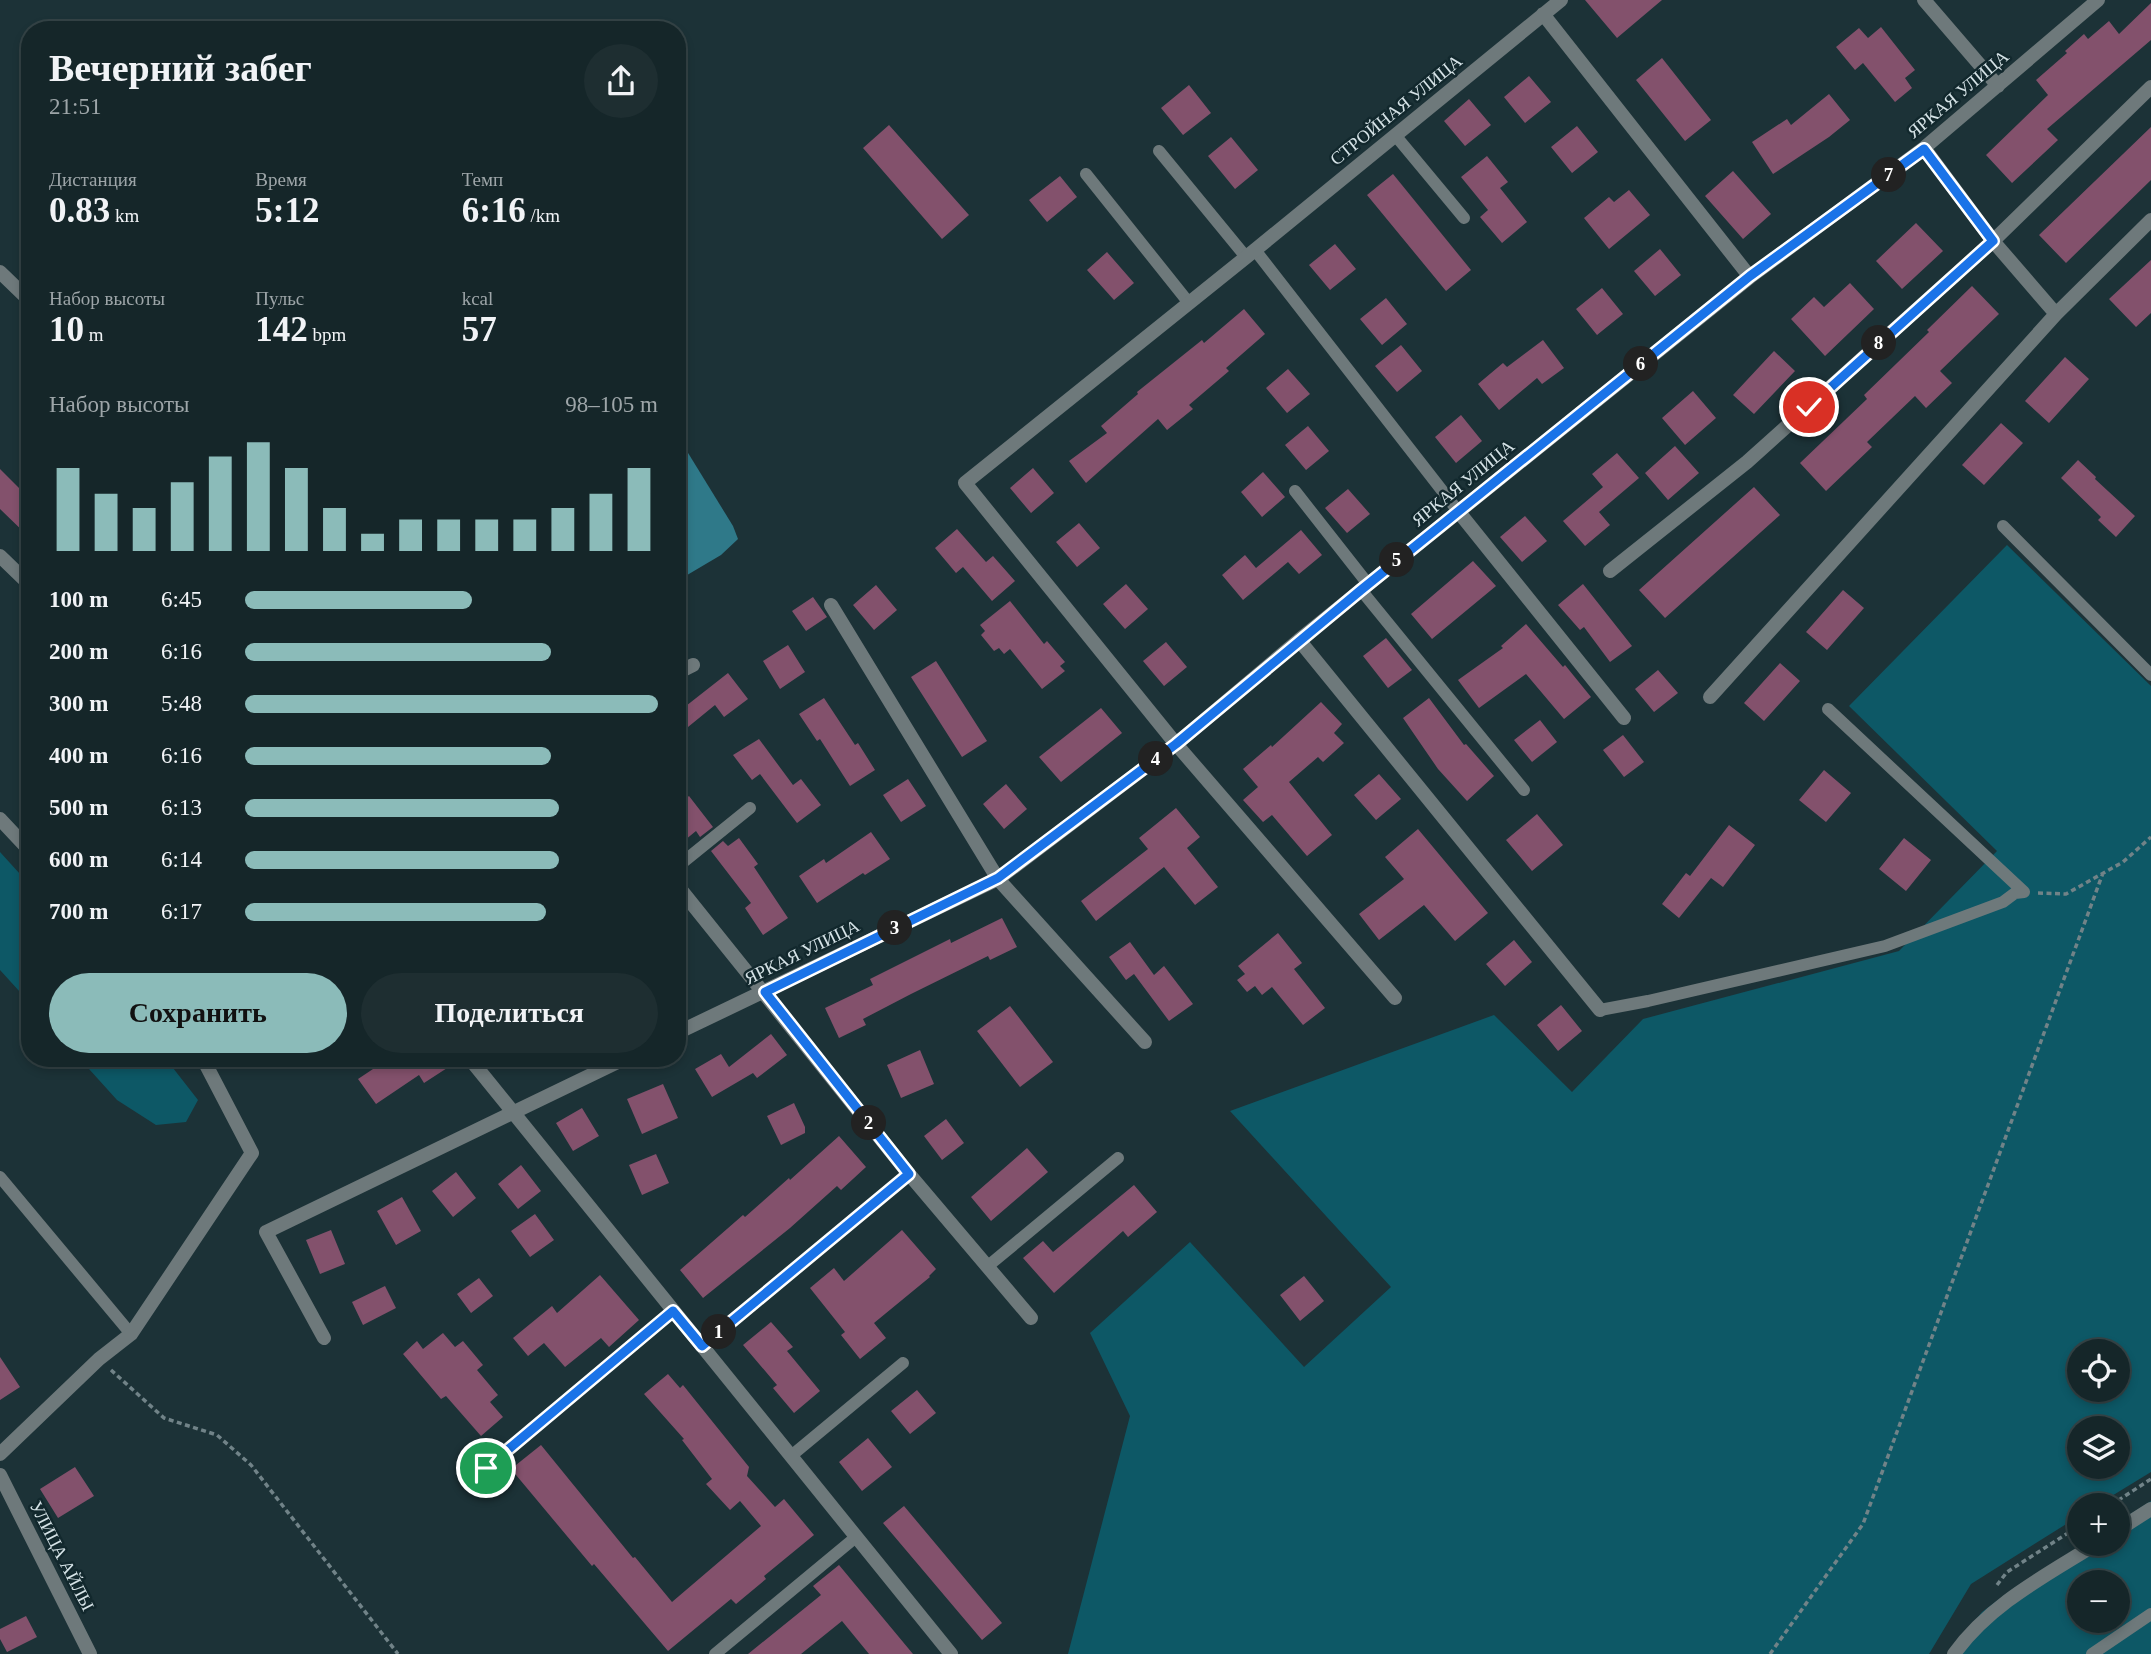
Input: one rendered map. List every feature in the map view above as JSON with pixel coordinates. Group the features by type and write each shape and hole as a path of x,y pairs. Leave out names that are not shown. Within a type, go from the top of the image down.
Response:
{"street":[{"name":"СТРОЙНАЯ УЛИЦА","path":"1176,744 965,483 1560,0"},
{"path":"1924,0 1998,86"},
{"name":"ЯРКАЯ УЛИЦА","path":"686,1029 998,878 1176,744 1364,587 1750,276 1924,149 2098,0"},
{"path":"1543,14 1750,276"},
{"path":"1610,571 1747,462 1993,241 2151,86"},
{"path":"1924,149 1993,241 2056,314"},
{"path":"1710,697 2056,314 2151,220"},
{"path":"0,272 21,292"},
{"path":"1458,511 1624,718"},
{"path":"0,556 21,576"},
{"path":"831,605 998,878 1145,1042"},
{"path":"1299,640 1600,1010"},
{"path":"686,668 693,665"},
{"path":"1176,744 1395,998"},
{"path":"0,819 21,841"},
{"path":"686,896 909,1174 1031,1318"},
{"path":"0,1454 99,1359 131,1334 252,1153 207,1067"},
{"path":"476,1067 951,1654"},
{"path":"324,1338 265,1232 607,1067"},
{"name":"УЛИЦА АЙЛЫ","path":"0,1475 90,1654"},
{"path":"2130,1522 2151,1508"},
{"path":"1954,1654 1986,1617 2014,1595 2077,1556"}],"lane":[{"path":"1395,135 1464,218"},
{"path":"1159,151 1250,254 1458,511"},
{"path":"1086,174 1189,303"},
{"path":"1295,491 1364,587 1524,790"},
{"path":"2003,526 2151,675"},
{"path":"1828,709 2024,892"},
{"path":"686,860 750,808"},
{"path":"1600,1010 1885,946 2003,902 2015,893 2024,892"},
{"path":"988,1266 1118,1158"},
{"path":"702,1346 909,1174"},
{"path":"0,1177 131,1334"},
{"path":"486,1468 673,1311"},
{"path":"791,1456 903,1363"},
{"path":"715,1654 856,1537"},
{"path":"2092,1654 2151,1614"}],"path":[{"path":"2024,892 2066,894 2123,862 2151,837"},
{"path":"1770,1654 1863,1524 2103,873"},
{"path":"99,1359 164,1418 217,1435 251,1465 398,1654"},
{"path":"2129,1493 2151,1479"}],"shaded area":[{"path":"686,450 733,526 738,539 721,555 686,576"},
{"path":"2007,545 2151,686 2151,1472 2117,1493 2067,1493 2067,1524 1971,1584 1929,1654 1068,1654 1130,1416 1090,1333 1190,1242 1304,1367 1391,1287 1230,1111 1494,1015 1572,1092 1643,1019 1899,951 1997,851 1849,706"},
{"path":"0,852 21,875 21,993 0,970"},
{"path":"87,1067 172,1067 198,1100 186,1122 156,1125 117,1100"},
{"path":"2151,1501 2151,1654 1947,1654 1982,1612 2067,1555 2130,1556 2130,1514"}],"building":[{"path":"1585,0 1662,0 1617,38"},
{"path":"2151,3 2151,40 2047,129 2058,140 2012,183 1986,155 2048,95 2036,80 2084,34 2088,39 2109,21 2119,34"},
{"path":"1881,27 1915,70 1905,78 1912,88 1895,102 1863,63 1855,70 1836,47 1859,28 1868,38"},
{"path":"1662,58 1711,120 1685,141 1636,80"},
{"path":"1529,76 1551,102 1525,123 1504,97"},
{"path":"1189,85 1211,113 1183,135 1161,108"},
{"path":"1829,94 1850,120 1773,174 1752,142 1787,119 1791,125"},
{"path":"1469,99 1491,125 1465,146 1444,121"},
{"path":"889,125 969,215 942,239 863,148"},
{"path":"1577,126 1598,152 1572,173 1551,147"},
{"path":"2151,127 2151,180 2066,263 2039,235"},
{"path":"1231,137 1258,170 1235,189 1208,156"},
{"path":"1487,156 1508,182 1500,188 1527,222 1502,243 1480,217 1488,210 1461,177"},
{"path":"1733,171 1771,214 1743,239 1705,196"},
{"path":"1393,174 1471,270 1446,291 1367,195"},
{"path":"1060,176 1077,197 1047,222 1029,200"},
{"path":"1629,190 1650,215 1609,249 1584,218 1609,197 1614,202"},
{"path":"1916,223 1943,251 1902,289 1876,261"},
{"path":"1335,244 1356,269 1330,290 1309,265"},
{"path":"1660,249 1681,275 1655,296 1634,271"},
{"path":"1107,252 1134,283 1114,300 1087,270"},
{"path":"2151,260 2151,313 2136,327 2109,299"},
{"path":"1850,283 1874,309 1825,356 1791,319 1814,297 1824,307"},
{"path":"1972,286 1999,314 1940,371 1952,383 1926,408 1915,396 1867,442 1872,447 1826,491 1800,463 1867,399 1864,395"},
{"path":"1602,288 1623,314 1597,335 1576,309"},
{"path":"1386,298 1407,324 1382,345 1360,319"},
{"path":"1244,309 1265,334 1226,368 1229,371 1189,405 1193,409 1167,430 1158,419 1086,483 1069,461 1107,433 1101,426 1138,394 1137,392 1202,340 1204,343"},
{"path":"1543,340 1564,368 1542,384 1537,378 1499,410 1478,384 1503,363 1507,367"},
{"path":"1401,345 1422,371 1397,392 1375,366"},
{"path":"1774,351 1795,371 1754,414 1733,395"},
{"path":"2065,357 2089,379 2049,423 2025,401"},
{"path":"1288,369 1310,394 1287,413 1266,388"},
{"path":"1693,391 1716,418 1685,445 1662,418"},
{"path":"1461,415 1482,441 1456,463 1435,437"},
{"path":"2001,423 2023,443 1984,485 1962,465"},
{"path":"1308,426 1329,451 1306,470 1285,445"},
{"path":"1675,446 1699,473 1668,500 1645,473"},
{"path":"1617,453 1639,478 1599,512 1610,525 1585,546 1563,521 1603,487 1592,474"},
{"path":"2078,460 2135,516 2116,537 2098,520 2101,517 2061,478"},
{"path":"1033,468 1054,493 1031,513 1010,488"},
{"path":"0,469 21,490 21,529 0,509"},
{"path":"1263,472 1285,497 1262,517 1241,492"},
{"path":"1754,487 1780,515 1665,618 1639,590"},
{"path":"1348,489 1370,514 1347,533 1325,508"},
{"path":"1525,516 1547,541 1522,562 1500,537"},
{"path":"1079,523 1100,548 1077,567 1056,542"},
{"path":"957,529 986,562 993,556 1015,581 992,601 963,567 956,573 935,548"},
{"path":"1301,530 1322,555 1299,574 1288,562 1243,600 1222,575 1245,555 1256,568"},
{"path":"1473,561 1496,586 1432,639 1411,614"},
{"path":"1126,584 1148,609 1125,629 1103,604"},
{"path":"1583,584 1632,646 1610,662 1584,627 1580,630 1558,605"},
{"path":"876,585 897,610 874,630 853,605"},
{"path":"1843,590 1864,608 1827,650 1806,632"},
{"path":"813,597 827,617 806,631 792,611"},
{"path":"1010,601 1044,644 1047,641 1065,662 1060,666 1065,671 1042,689 1010,649 1004,654 999,648 994,651 981,635 985,631 980,625"},
{"path":"1526,624 1591,697 1564,719 1526,674 1479,708 1458,680 1503,648 1501,646"},
{"path":"1386,638 1412,670 1388,688 1363,656"},
{"path":"1166,642 1187,667 1164,686 1143,661"},
{"path":"788,645 805,672 780,689 763,661"},
{"path":"936,661 987,741 962,757 911,677"},
{"path":"1780,663 1800,681 1764,721 1744,703"},
{"path":"1658,670 1678,693 1654,712 1635,689"},
{"path":"728,673 748,699 724,717 715,705 686,729 686,706"},
{"path":"824,698 875,770 850,786 820,739 817,741 799,714"},
{"path":"1429,698 1464,745 1466,744 1494,776 1467,801 1438,769 1403,718"},
{"path":"1321,702 1342,724 1334,733 1344,743 1323,762 1318,757 1289,782 1332,835 1307,856 1272,815 1263,822 1243,800 1258,787 1243,769 1271,745 1272,747"},
{"path":"1101,708 1122,733 1061,782 1039,757"},
{"path":"1540,720 1557,742 1532,762 1514,740"},
{"path":"1623,735 1644,762 1624,777 1603,750"},
{"path":"759,739 793,785 801,779 821,805 797,823 760,774 752,780 733,755"},
{"path":"1824,770 1851,793 1826,822 1799,800"},
{"path":"1379,774 1401,799 1376,820 1354,795"},
{"path":"908,779 926,806 901,822 883,795"},
{"path":"1006,784 1027,809 1004,829 983,804"},
{"path":"689,796 713,827 700,837 696,831 686,839 686,798"},
{"path":"1176,808 1200,837 1187,848 1218,887 1195,905 1164,867 1096,921 1081,901 1148,849 1139,838"},
{"path":"1537,814 1563,845 1532,871 1506,840"},
{"path":"1729,825 1755,845 1723,887 1711,878 1679,918 1662,904 1686,873 1690,876"},
{"path":"1418,829 1488,913 1455,941 1424,905 1379,940 1359,914 1404,879 1385,857"},
{"path":"871,832 890,859 817,903 799,876 824,859 826,863"},
{"path":"739,838 758,864 754,867 788,918 763,935 745,908 751,903 711,851 723,841 728,846"},
{"path":"1904,838 1931,860 1906,891 1879,869"},
{"path":"1002,918 1017,947 990,960 988,956 911,994 863,1019 866,1025 839,1038 825,1008 873,985 870,979 950,939 951,943"},
{"path":"1278,933 1302,963 1294,969 1325,1008 1303,1025 1272,987 1262,995 1255,986 1247,992 1237,980 1245,974 1238,966"},
{"path":"1514,940 1532,962 1505,986 1486,964"},
{"path":"1130,942 1154,975 1164,966 1193,1004 1169,1021 1134,974 1126,980 1109,957"},
{"path":"1561,1005 1582,1031 1558,1051 1537,1025"},
{"path":"1010,1006 1053,1062 1020,1087 977,1031"},
{"path":"771,1034 787,1055 757,1078 753,1073 712,1097 695,1069 721,1054 729,1067"},
{"path":"920,1050 934,1084 901,1098 887,1065"},
{"path":"376,1067 449,1067 424,1083 419,1075 376,1104 358,1079"},
{"path":"663,1084 678,1118 642,1134 627,1099"},
{"path":"794,1103 805,1133 781,1145 767,1116"},
{"path":"582,1108 599,1136 573,1151 556,1123"},
{"path":"946,1119 964,1143 942,1160 924,1136"},
{"path":"839,1136 866,1167 841,1190 837,1186 703,1298 680,1270"},
{"path":"1027,1148 1048,1172 991,1221 971,1197"},
{"path":"656,1154 669,1183 642,1195 629,1165"},
{"path":"521,1165 541,1191 518,1209 498,1184"},
{"path":"456,1172 476,1198 453,1217 432,1191"},
{"path":"1134,1185 1157,1212 1128,1237 1123,1231 1054,1293 1023,1258 1043,1241 1053,1252"},
{"path":"402,1197 421,1231 396,1245 377,1211"},
{"path":"535,1214 554,1240 530,1257 511,1231"},
{"path":"331,1230 345,1264 320,1274 306,1240"},
{"path":"902,1230 936,1269 874,1323 886,1338 860,1359 841,1335 845,1332 810,1288 834,1268 844,1281"},
{"path":"600,1275 639,1320 609,1347 601,1338 565,1367 544,1343 528,1356 513,1338 552,1306 557,1313"},
{"path":"1304,1276 1324,1301 1300,1321 1280,1295"},
{"path":"479,1278 493,1296 471,1313 457,1294"},
{"path":"385,1286 396,1308 363,1325 352,1302"},
{"path":"771,1322 793,1347 787,1351 820,1391 794,1413 773,1388 777,1385 743,1345"},
{"path":"443,1333 455,1347 463,1341 483,1365 477,1370 498,1395 490,1402 503,1417 481,1436 446,1396 441,1399 403,1354 417,1341 423,1349"},
{"path":"0,1357 20,1387 0,1400"},
{"path":"668,1374 680,1388 683,1385 749,1467 747,1476 775,1507 784,1499 814,1535 764,1576 766,1579 736,1604 731,1599 668,1651 511,1469 541,1445 672,1602 761,1526 740,1501 730,1510 706,1484 712,1479 682,1440 684,1439 644,1394"},
{"path":"917,1390 936,1413 910,1434 891,1411"},
{"path":"868,1438 892,1467 862,1491 839,1462"},
{"path":"75,1467 94,1496 58,1518 40,1489"},
{"path":"904,1506 1002,1623 982,1640 883,1523"},
{"path":"839,1565 913,1654 869,1654 842,1621 801,1654 748,1654 821,1595 813,1586"},
{"path":"26,1616 37,1637 7,1652 0,1639 0,1629"}],"route":[{"path":"486,1468 673,1311 702,1346 909,1174 765,992 998,878 1176,744 1299,640 1750,276 1924,149 1993,241 1809,407"}]}
